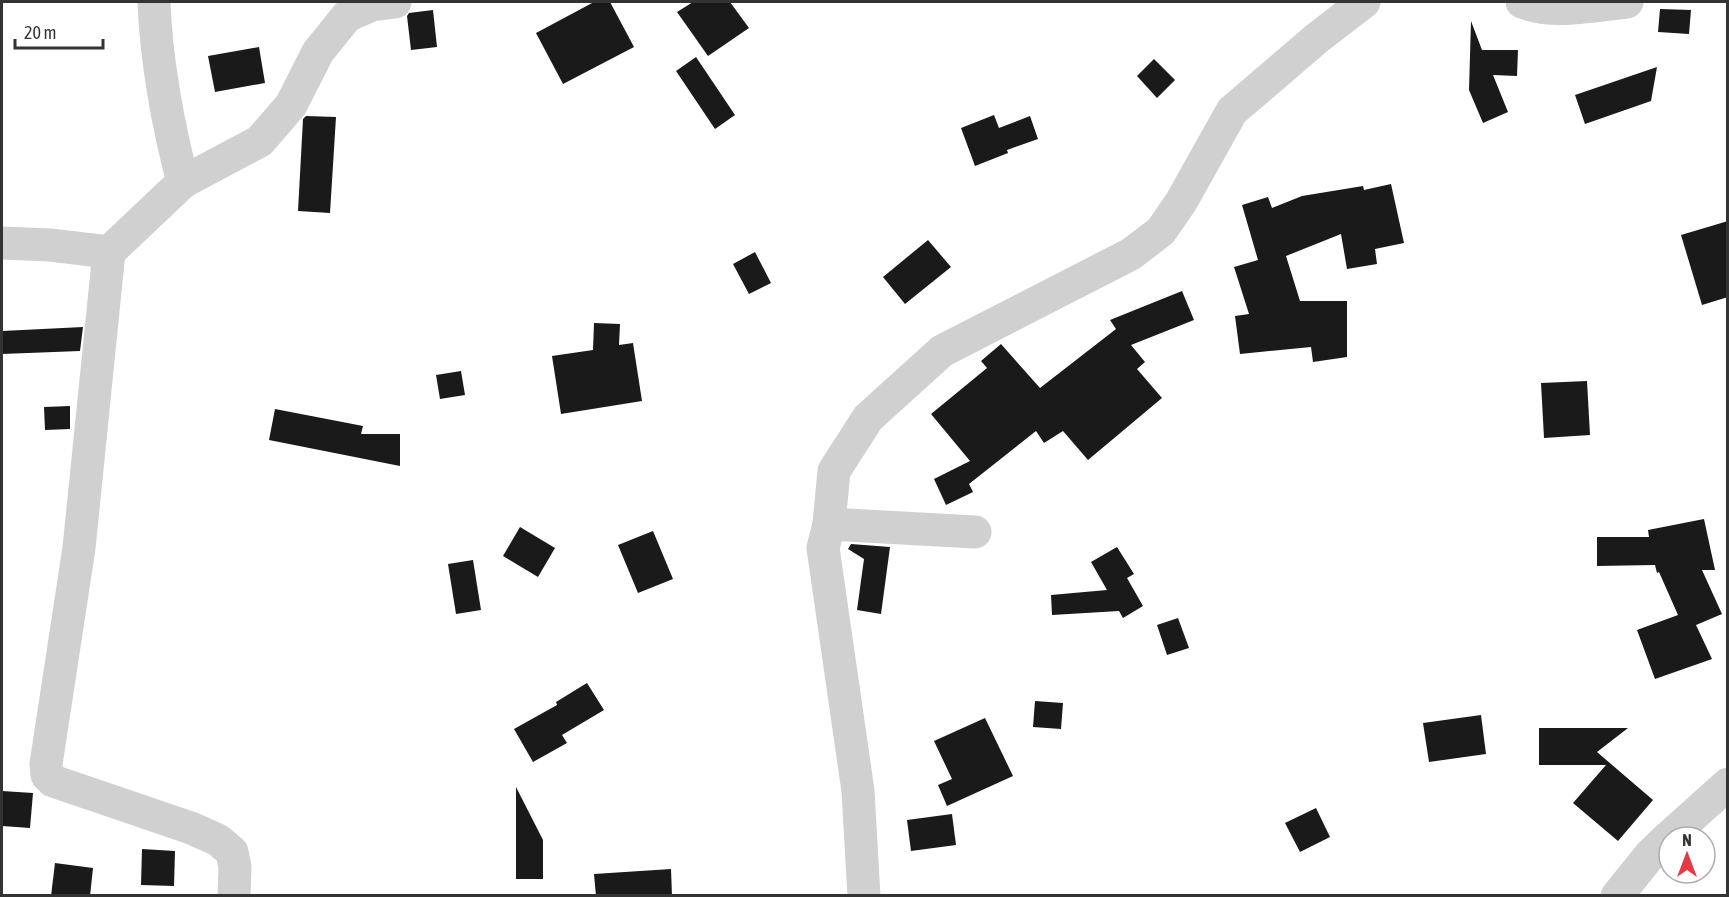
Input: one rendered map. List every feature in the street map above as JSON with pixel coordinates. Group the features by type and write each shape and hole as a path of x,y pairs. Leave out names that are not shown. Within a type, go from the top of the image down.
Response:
{"street":[{"path":"154,2 155,31 175,153 183,182"},
{"path":"234,896 235,867 232,852 218,840 191,828 65,786 47,775 46,764 79,548 109,252 183,182 260,141 291,105 318,52 347,16 372,4 395,2"},
{"path":"864,896 858,791 823,548 834,471 868,418 942,351 1131,254 1161,231 1181,202 1232,111 1316,39 1364,2"},
{"path":"1522,2 1538,8 1581,7 1628,2"},
{"path":"2,243 50,245 109,252"},
{"path":"828,524 975,532"},
{"path":"1682,825 1728,784"},
{"path":"1617,896 1657,848"}],"building":[{"path":"594,2 610,2 634,47 563,84 536,33"},
{"path":"693,2 730,2 749,28 708,56 677,12"},
{"path":"1660,9 1691,10 1689,34 1658,32"},
{"path":"433,10 437,47 411,50 407,16 409,13"},
{"path":"1471,21 1482,50 1518,50 1517,76 1493,75 1508,112 1483,123 1469,90"},
{"path":"259,47 265,83 215,92 208,56"},
{"path":"696,57 735,115 715,129 676,71"},
{"path":"1154,59 1175,80 1157,98 1137,76"},
{"path":"1657,67 1651,101 1585,124 1575,95"},
{"path":"994,115 999,128 1030,116 1038,139 1007,150 1008,153 975,166 961,128"},
{"path":"306,116 336,117 330,213 298,211 303,119"},
{"path":"1391,184 1404,243 1375,249 1377,264 1347,269 1341,234 1286,256 1300,301 1347,301 1347,357 1313,362 1311,347 1240,354 1235,316 1249,314 1234,267 1258,260 1242,205 1268,197 1272,208 1302,196 1363,186 1364,190"},
{"path":"1728,221 1728,297 1702,305 1681,235"},
{"path":"928,240 951,267 905,304 883,277"},
{"path":"755,252 771,283 749,294 733,264"},
{"path":"1182,291 1194,320 1131,345 1145,362 1137,369 1162,398 1088,460 1063,431 1044,443 1036,431 969,484 973,492 946,505 934,479 970,461 931,414 987,368 981,361 1001,344 1040,388 1116,329 1110,320"},
{"path":"594,323 620,324 619,345 633,343 642,401 561,414 552,356 593,350"},
{"path":"83,327 80,351 2,354 2,331"},
{"path":"461,371 465,395 440,399 436,375"},
{"path":"1587,381 1590,435 1544,438 1541,383"},
{"path":"70,406 70,429 45,430 44,407"},
{"path":"275,409 363,426 361,434 400,434 400,466 269,440"},
{"path":"1704,519 1715,570 1702,570 1722,614 1696,625 1712,659 1655,679 1637,630 1678,615 1655,565 1597,566 1597,537 1649,537 1648,530"},
{"path":"520,527 555,548 538,577 503,556"},
{"path":"653,531 673,579 638,593 618,545"},
{"path":"851,544 890,547 881,614 857,610 864,559 848,549"},
{"path":"1117,547 1134,574 1127,578 1143,606 1123,618 1119,611 1052,615 1051,595 1107,590 1091,562"},
{"path":"473,560 481,610 456,614 448,564"},
{"path":"1178,618 1189,648 1167,655 1157,625"},
{"path":"587,683 604,710 562,735 567,743 533,762 514,729 557,705 556,702"},
{"path":"1035,701 1063,703 1061,729 1033,727"},
{"path":"1481,715 1486,754 1429,762 1423,723"},
{"path":"985,718 1013,776 947,806 938,785 952,779 934,741"},
{"path":"1539,728 1628,728 1597,752 1653,800 1618,841 1573,803 1606,765 1539,765"},
{"path":"516,787 543,840 543,879 516,879"},
{"path":"2,791 33,793 30,828 2,826"},
{"path":"1316,808 1330,837 1300,852 1285,823"},
{"path":"952,814 956,845 911,851 907,820"},
{"path":"142,849 175,851 174,886 141,885"},
{"path":"55,863 93,868 90,896 51,896"},
{"path":"671,869 672,896 596,896 594,874"}]}
